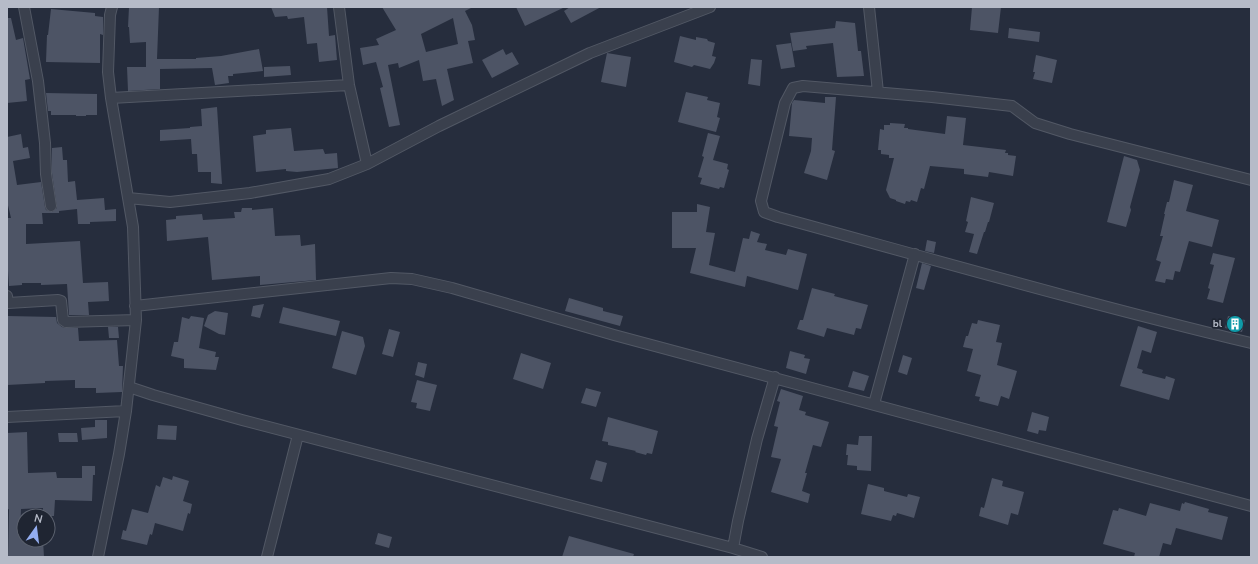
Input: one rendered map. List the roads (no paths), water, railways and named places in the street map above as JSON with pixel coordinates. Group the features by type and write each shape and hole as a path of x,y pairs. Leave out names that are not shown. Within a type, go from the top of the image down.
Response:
{"street":[{"path":"24,7 38,81 45,143 46,174 51,206"},
{"path":"98,557 120,454 136,320 133,227 108,72 110,15 112,7"},
{"path":"339,7 349,84 367,164"},
{"path":"128,198 170,202 250,193 329,179 367,164 439,126 590,53 710,7"},
{"path":"869,7 878,92"},
{"path":"111,98 349,84"},
{"path":"1251,180 1070,134 1035,123 1012,106 803,86 793,88 785,103 761,201 764,212 778,218 1145,317 1251,343"},
{"path":"874,404 915,254"},
{"path":"136,306 391,278 412,279 452,288 614,335 1251,506"},
{"path":"7,301 61,301 63,320 66,322 136,320"},
{"path":"733,548 757,438 775,378"},
{"path":"129,387 298,435 733,548 762,557"},
{"path":"7,417 126,411"},
{"path":"267,557 298,435"}],"place":[{"name":"bl","path":"1235,324"}]}
